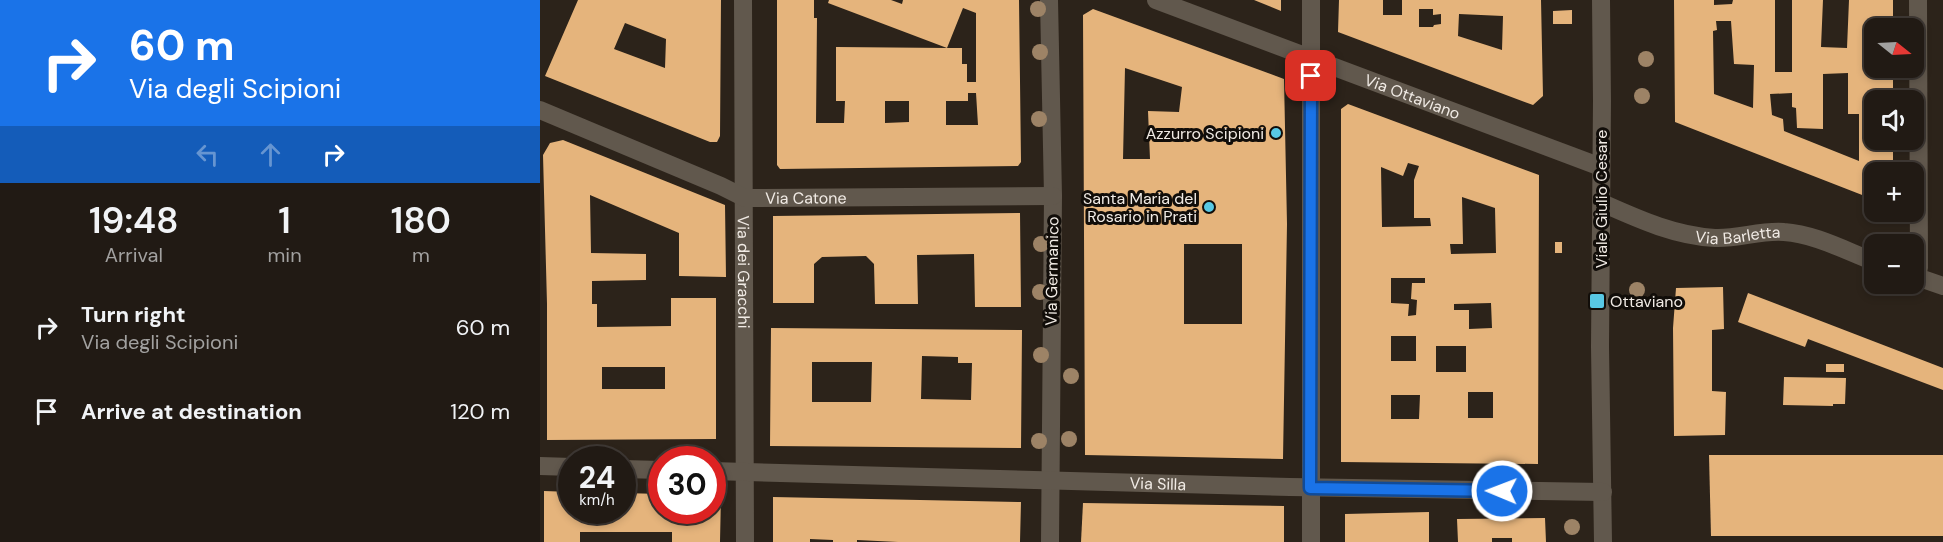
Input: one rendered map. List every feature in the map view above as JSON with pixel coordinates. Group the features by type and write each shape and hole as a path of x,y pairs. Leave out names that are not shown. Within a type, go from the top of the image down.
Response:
{"street":[{"name":"Via dei Gracchi","path":"743,0 746,542"},
{"name":"Via Germanico","path":"1049,0 1053,195 1050,542"},
{"name":"Via Ottaviano","path":"1156,0 1601,167"},
{"path":"1311,0 1311,542"},
{"name":"Viale Giulio Cesare","path":"1601,0 1600,346 1603,542"},
{"path":"1918,0 1919,234"},
{"name":"Via Catone","path":"540,110 745,198 1053,195"},
{"name":"Via Barletta","path":"1602,203 1676,232 1716,238 1784,232 1805,236 1864,258"},
{"path":"1924,276 1943,286"},
{"path":"540,466 558,467"},
{"name":"Via Silla","path":"726,471 1310,488 1603,492"}],"building":[{"path":"578,0 721,0 720,136 717,142 710,142 545,76","holes":["625,23 666,39 665,68 614,49"]},
{"path":"777,0 814,0 814,18 817,18 816,123 844,123 845,101 836,101 836,47 947,48 828,3 829,0 891,0 902,4 903,0 1019,0 1021,162 1018,166 780,169 777,165","holes":["963,8 976,13 976,82 967,82 967,64 962,64 962,48 947,48","968,93 976,93 978,125 946,125 946,101 968,101","885,101 909,101 909,122 885,123"]},
{"path":"1254,0 1281,0 1281,11"},
{"path":"1339,0 1383,0 1383,15 1402,15 1402,0 1541,0 1543,96 1533,105 1338,32","holes":["1419,9 1433,9 1433,15 1441,14 1441,24 1433,27 1419,27","1459,14 1503,16 1502,50 1458,36"]},
{"path":"1674,0 1714,0 1714,5 1732,4 1733,0 1775,0 1775,72 1792,72 1792,0 1823,0 1821,47 1847,48 1849,0 1893,0 1893,18 1864,18 1864,78 1893,78 1893,90 1864,90 1864,150 1893,150 1893,162 1864,162 1864,196 1675,122","holes":["1716,21 1731,21 1734,64 1754,65 1753,108 1714,94 1713,31 1717,30","1848,73 1848,114 1859,114 1859,161 1784,131 1783,119 1772,115 1770,94 1792,93 1792,107 1796,108 1797,128 1823,129 1823,74"]},
{"path":"1093,9 1284,79 1287,224 1283,459 1085,455 1083,15","holes":["1125,68 1182,87 1179,112 1148,111 1150,159 1123,159","1184,244 1242,244 1242,324 1184,324"]},
{"path":"1572,10 1572,24 1553,24 1553,11"},
{"path":"1348,104 1539,175 1538,464 1341,462 1341,109","holes":["1408,163 1419,166 1414,180 1414,218 1430,218 1431,226 1382,227 1381,167 1403,176","1462,197 1495,208 1496,253 1451,254 1450,244 1463,244","1391,278 1425,278 1425,283 1412,283 1411,299 1417,300 1416,315 1408,316 1409,304 1391,303","1491,303 1492,328 1469,329 1469,310 1454,310 1454,304","1391,336 1416,336 1416,361 1391,361","1436,346 1466,346 1466,372 1436,372","1468,392 1493,392 1493,418 1468,418","1391,395 1420,395 1419,419 1391,419"]},
{"path":"563,140 725,205 726,277 679,276 679,233 590,195 591,253 646,254 646,280 592,281 592,304 597,304 597,327 671,326 671,298 716,298 716,439 547,440 547,304 543,155 550,143","holes":["602,367 665,367 665,389 602,389"]},
{"path":"1020,213 1021,307 975,307 974,254 917,255 918,304 875,304 874,264 866,256 822,257 814,264 814,303 773,303 773,216"},
{"path":"1555,242 1562,242 1562,253 1555,253"},
{"path":"1723,287 1724,329 1712,330 1712,391 1726,392 1725,435 1674,436 1673,328 1676,288"},
{"path":"1748,293 1943,368 1943,390 1808,339 1805,347 1738,322"},
{"path":"771,328 1022,330 1021,448 770,446","holes":["922,356 958,357 958,363 972,363 971,400 921,399","812,362 872,362 871,402 812,402"]},
{"path":"1826,364 1844,364 1844,372 1826,372"},
{"path":"1784,377 1846,378 1845,404 1833,404 1833,406 1783,405"},
{"path":"1709,455 1943,455 1943,536 1711,536"},
{"path":"544,491 558,492 558,524 636,524 636,493 648,494 648,524 720,524 720,542 672,542 672,532 580,532 580,542 544,542"},
{"path":"773,497 1021,502 1020,542 857,540 857,542 833,542 833,540 810,539 810,542 773,542"},
{"path":"1083,503 1284,506 1284,542 1081,542"},
{"path":"1429,512 1429,542 1345,542 1345,514"},
{"path":"1545,518 1546,542 1512,542 1512,538 1492,538 1492,542 1458,542 1457,519"}],"place":[{"name":"Azzurro Scipioni","path":"1276,133"},
{"name":"Santa Maria del Rosario in Prati","path":"1209,207"},
{"name":"Ottaviano","path":"1597,301"}],"route":[{"path":"1311,76 1310,488 1502,491"}]}
